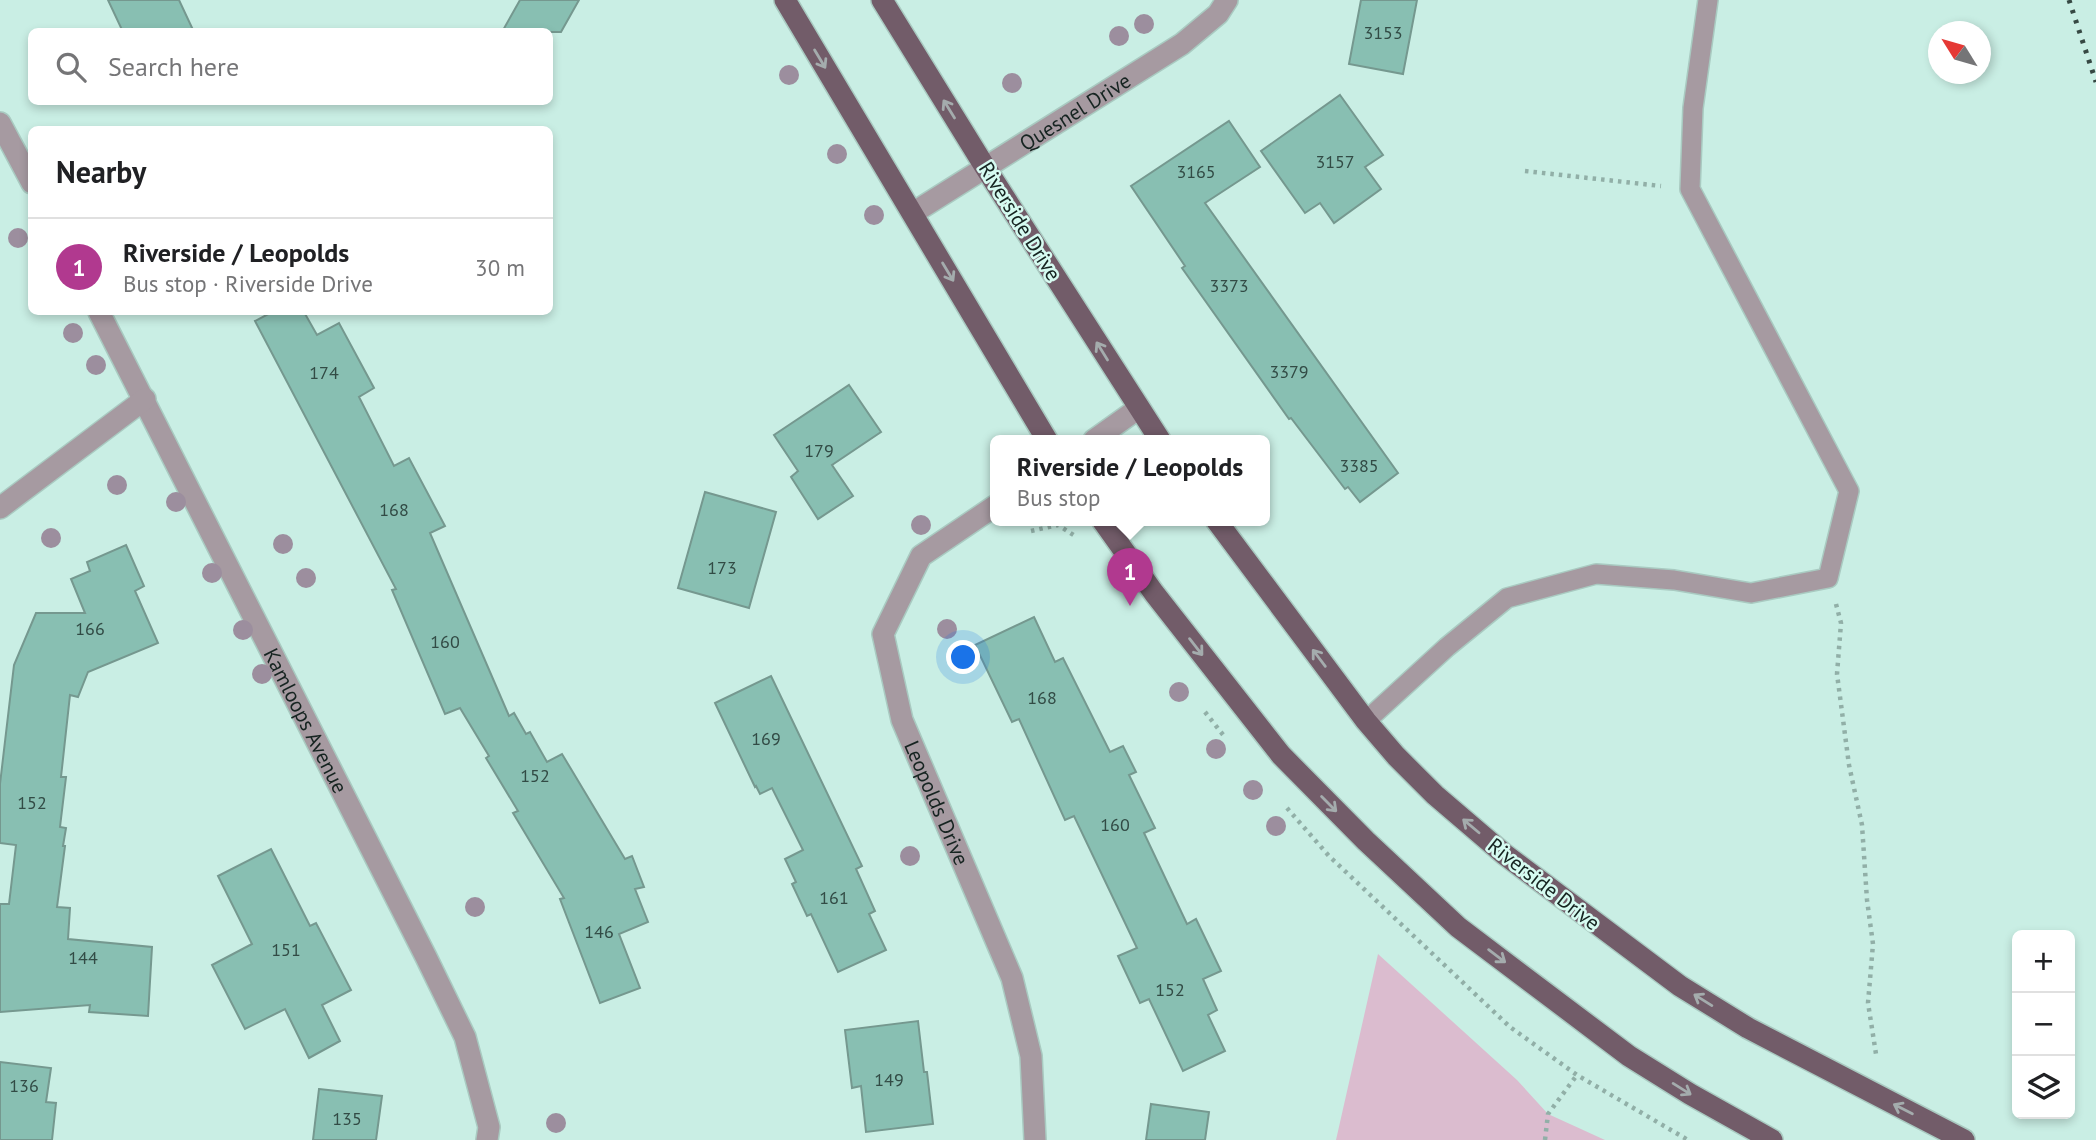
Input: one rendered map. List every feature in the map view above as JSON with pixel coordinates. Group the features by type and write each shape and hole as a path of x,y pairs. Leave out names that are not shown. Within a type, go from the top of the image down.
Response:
{"main road":[{"path":"785,0 1044,435"},
{"name":"Riverside Drive","path":"882,0 1157,435"},
{"path":"1106,526 1154,593 1281,755 1366,841 1458,927 1629,1056 1772,1140"},
{"name":"Riverside Drive","path":"1220,526 1366,721 1396,756 1435,795 1504,854 1680,986 1748,1028 1964,1140"}],"street":[{"name":"Quesnel Drive","path":"913,213 1182,44 1218,14 1227,0"},
{"path":"0,123 28,176"},
{"name":"Kamloops Avenue","path":"101,315 465,1037 489,1127 487,1140"},
{"path":"0,508 145,399"},
{"path":"1101,435 1139,408"},
{"name":"Leopolds Drive","path":"990,509 921,556 883,634 902,720 1012,978 1031,1056 1035,1140"}],"lane":[{"path":"1366,721 1447,647 1507,598 1596,574 1674,580 1751,593 1828,578 1849,491 1690,189 1693,108 1708,0"}],"path":[{"path":"1525,171 1690,189"},
{"path":"1828,578 1841,623 1837,674 1849,765 1862,825 1873,944 1868,1003 1876,1054"},
{"path":"1545,1140 1548,1114 1577,1075"}],"shaded area":[{"path":"1378,954 1517,1080 1548,1114 1605,1140 1336,1140"}],"building":[{"path":"108,0 179,0 192,28 121,28"},
{"path":"520,0 579,0 561,32 553,32 553,28 504,28"},
{"path":"1361,0 1417,0 1403,74 1349,64"},
{"path":"1340,95 1383,155 1365,167 1381,189 1334,223 1320,203 1305,213 1261,151"},
{"path":"1229,121 1260,167 1205,203 1398,473 1360,502 1348,487 1345,489 1291,418 1289,419 1182,268 1185,266 1131,186"},
{"path":"266,315 306,315 317,335 339,323 374,388 359,397 394,466 409,458 445,526 430,533 509,716 514,713 526,734 530,732 547,762 562,754 625,859 632,856 644,887 635,889 648,922 619,934 640,988 600,1003 560,899 564,898 513,813 518,811 460,708 445,714 392,590 396,589 255,321"},
{"path":"849,385 881,432 832,465 853,496 818,519 791,477 798,471 774,435"},
{"path":"705,492 776,512 749,608 678,588"},
{"path":"126,545 144,586 135,591 158,643 88,672 78,697 70,695 61,777 66,777 60,827 66,828 65,846 57,907 70,908 68,939 152,947 148,1016 89,1012 90,1005 0,1012 0,904 9,904 16,845 0,843 0,784 14,665 36,613 85,613 71,579 90,571 87,562"},
{"path":"1034,617 1055,662 1063,658 1110,752 1123,746 1136,772 1129,775 1155,828 1144,833 1187,924 1196,919 1221,971 1203,979 1217,1010 1208,1015 1225,1051 1183,1071 1149,999 1140,1003 1118,956 1137,948 1074,816 1065,820 1019,719 1012,722 975,645"},
{"path":"771,676 862,866 856,869 875,911 869,914 886,950 838,972 811,914 807,916 792,884 796,882 785,859 803,850 772,788 760,794 755,787 715,703"},
{"path":"271,849 310,926 316,923 351,990 322,1005 340,1041 309,1058 285,1009 245,1029 212,965 252,944 218,876"},
{"path":"918,1021 933,1124 866,1132 861,1086 852,1088 845,1030"},
{"path":"0,1062 51,1068 46,1102 56,1103 52,1140 0,1140"},
{"path":"319,1089 382,1096 376,1140 313,1140"},
{"path":"1151,1104 1209,1112 1205,1140 1146,1140"}],"railway":[{"path":"2069,0 2096,82"}],"place":[{"name":"Riverside / Leopolds","path":"1130,606"}]}
